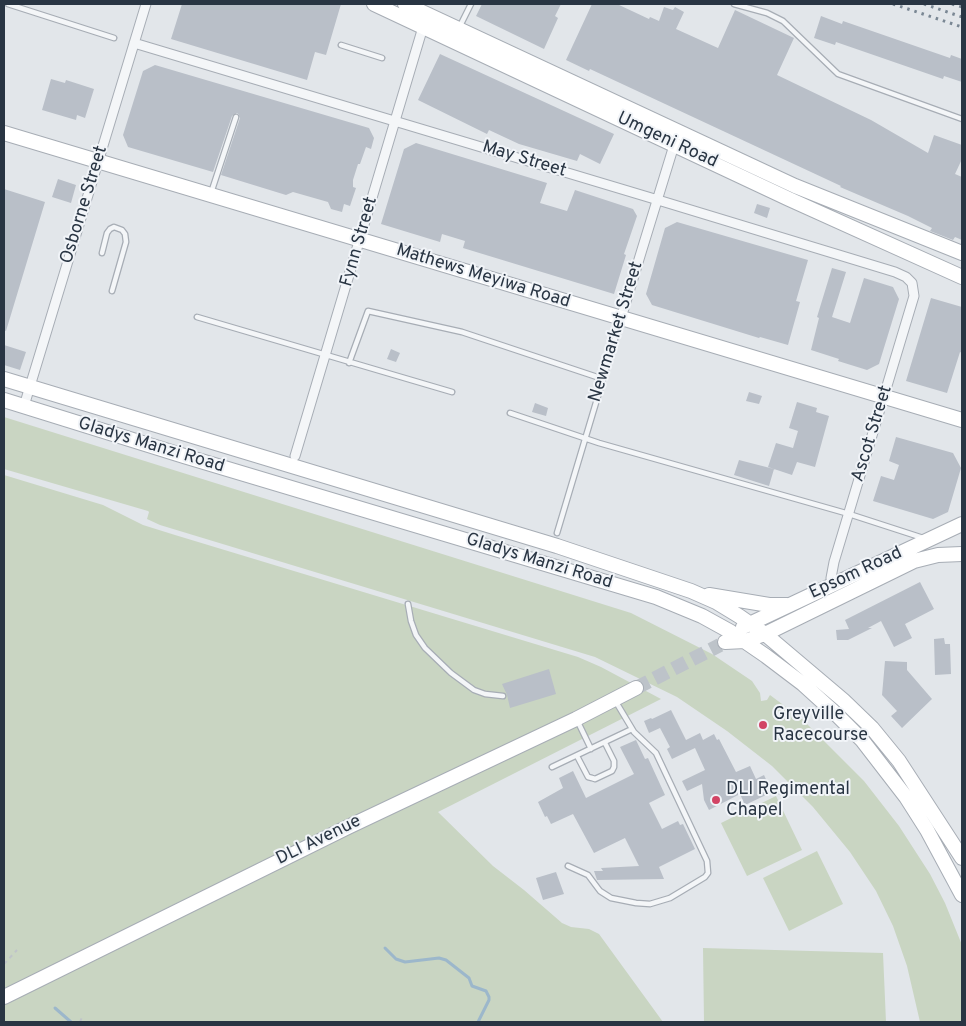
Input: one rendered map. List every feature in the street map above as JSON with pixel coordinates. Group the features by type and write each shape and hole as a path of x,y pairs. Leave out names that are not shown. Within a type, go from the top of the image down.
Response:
{"main road":[{"name":"Umgeni Road","path":"374,4 676,138"},
{"name":"Umgeni Road","path":"405,4 720,159 750,172 795,186 962,253"},
{"name":"Mathews Meyiwa Road","path":"4,133 962,420"},
{"name":"Umgeni Road","path":"750,172 789,199 962,275"},
{"path":"789,199 795,186"},
{"name":"Gladys Manzi Road","path":"4,379 294,461 557,539 716,602 765,634 843,700 872,728 913,780 962,858"},
{"name":"Gladys Manzi Road","path":"4,400 656,597 685,608 725,640"},
{"path":"285,486 294,461"},
{"name":"Epsom Road","path":"725,640 750,624 962,524"},
{"path":"551,565 557,539"},
{"name":"Epsom Road","path":"745,641 765,634 914,561 938,555 962,554"},
{"path":"691,591 769,605 790,605"},
{"path":"725,640 745,641 803,684 862,740 906,797 927,830 962,895"},
{"name":"DLI Avenue","path":"4,997 636,688"}],"street":[{"name":"Osborne Street","path":"24,406 146,4"},
{"name":"Fynn Street","path":"294,461 423,27"},
{"name":"May Street","path":"134,42 895,272 906,277 912,283"},
{"name":"Newmarket Street","path":"621,318 676,138"},
{"name":"Ascot Street","path":"832,586 831,578 834,562 914,296 912,283"}],"lane":[{"path":"8,4 114,38"},
{"path":"459,29 471,4"},
{"path":"734,4 767,13 783,21 838,74 962,119"},
{"path":"341,45 382,58"},
{"path":"211,195 236,117"},
{"path":"102,254 107,233 110,229 114,227 126,234 126,242 112,291"},
{"path":"349,363 368,311 462,332 603,379"},
{"path":"197,317 452,392"},
{"name":"Newmarket Street","path":"557,539 621,318"},
{"path":"510,413 600,443 849,514 929,540"},
{"path":"408,604 416,636 438,661 474,690 485,694 502,696"},
{"path":"568,866 588,876 600,891 611,898 650,904 670,898 705,877 708,873 707,861 656,753 632,729 614,699"},
{"path":"576,718 591,749"},
{"path":"552,768 632,729"},
{"path":"577,756 588,777 596,779 612,771 614,767 614,761 605,743"}],"path":[{"path":"4,964 17,950"},
{"path":"80,1022 82,1017"}],"green space":[{"name":"Greyville Racecourse","path":"4,417 631,613 712,654 752,681 760,693 761,701 767,700 770,695 802,719 864,781 899,826 930,874 945,903 962,945 962,1022 920,1022 907,966 893,926 876,891 850,852 813,807 772,766 727,731 677,697 595,657 160,525 147,519 148,511 4,469"},
{"path":"4,475 103,505 143,525 578,657 661,699 438,812 493,866 562,923 571,927 589,929 599,934 663,1022 4,1022"},
{"path":"776,796 802,850 747,876 721,823"},
{"path":"817,851 843,904 789,931 763,878"},
{"path":"703,948 883,953 886,1022 704,1022"}],"building":[{"path":"182,4 341,4 326,55 315,52 307,80 171,39"},
{"path":"482,4 561,4 555,16 558,18 544,49 476,16"},
{"path":"592,4 617,4 649,19 650,17 659,21 664,7 673,10 675,7 684,12 676,29 718,48 735,10 794,38 777,75 871,120 928,153 934,135 962,145 962,159 955,174 962,177 962,240 955,237 953,240 930,231 932,228 908,216 840,187 590,69 589,71 566,60"},
{"path":"821,16 842,24 843,21 950,58 951,55 962,59 962,82 944,76 943,79 836,42 835,45 814,38"},
{"path":"440,54 614,134 600,164 580,154 577,161 519,144 489,130 487,134 418,100"},
{"path":"155,65 369,128 374,138 371,149 366,147 360,164 358,164 353,180 353,187 356,188 350,206 344,204 342,212 331,209 328,202 293,192 286,195 221,175 240,118 237,113 232,116 213,172 128,147 123,135 143,71"},
{"path":"51,79 65,83 66,80 94,89 85,118 77,115 76,120 42,110"},
{"path":"416,143 547,183 540,203 567,211 575,190 633,209 637,216 624,254 626,255 614,294 463,248 465,241 442,234 440,242 381,224 404,149"},
{"path":"58,179 76,185 71,203 52,197"},
{"path":"4,189 45,202 6,331 4,330"},
{"path":"757,204 770,208 767,218 754,213"},
{"path":"677,222 808,260 796,301 800,302 788,345 652,305 646,294 665,228"},
{"path":"832,268 846,272 832,317 850,323 864,278 893,287 899,299 879,364 867,370 811,350 819,318 817,317"},
{"path":"931,298 962,307 962,353 960,352 947,393 906,381"},
{"path":"4,345 26,352 20,370 4,365"},
{"path":"391,349 400,353 396,362 387,359"},
{"path":"749,392 762,396 759,404 746,401"},
{"path":"797,402 817,408 816,412 829,416 815,467 797,462 792,475 768,467 776,443 793,448 798,431 789,428"},
{"path":"535,403 548,408 546,416 532,412"},
{"path":"896,437 953,453 961,468 948,512 933,519 873,501 881,476 894,480 899,465 889,461"},
{"path":"739,460 774,469 769,486 734,475"},
{"path":"920,582 934,609 905,624 912,638 894,647 881,621 868,628 872,628 848,640 837,640 836,630 849,629 845,620"},
{"path":"944,638 945,644 950,644 951,674 935,675 934,639"},
{"path":"885,661 907,662 907,670 932,699 902,728 891,716 897,711 882,695"},
{"path":"549,669 556,694 510,708 502,684"},
{"path":"671,710 686,740 700,733 703,740 714,734 717,740 719,739 736,772 750,766 756,779 764,775 769,786 775,783 789,794 766,795 745,805 740,794 709,810 704,800 702,784 687,791 682,781 705,770 695,748 672,759 667,749 670,747 660,728 649,733 644,721"},
{"path":"636,740 645,759 648,758 665,795 649,803 662,829 678,821 680,825 683,824 695,849 659,867 664,879 597,880 594,871 603,871 601,868 639,866 625,838 594,853 573,814 551,824 547,816 545,817 538,802 563,788 559,778 573,771 586,798 634,774 620,747"},
{"path":"556,872 564,894 543,900 536,878"}],"waterway":[{"path":"385,948 396,959 405,962 439,958 446,960 469,978 472,986 486,991 489,1000 478,1022"},
{"path":"55,1008 71,1022"}],"tunnel":[{"path":"636,688 720,645"}],"railway":[{"path":"893,4 962,27"},
{"path":"924,4 962,17"},
{"path":"952,4 962,7"}],"place":[{"name":"Greyville Racecourse","path":"763,725"},
{"name":"DLI Regimental Chapel","path":"716,800"}]}
